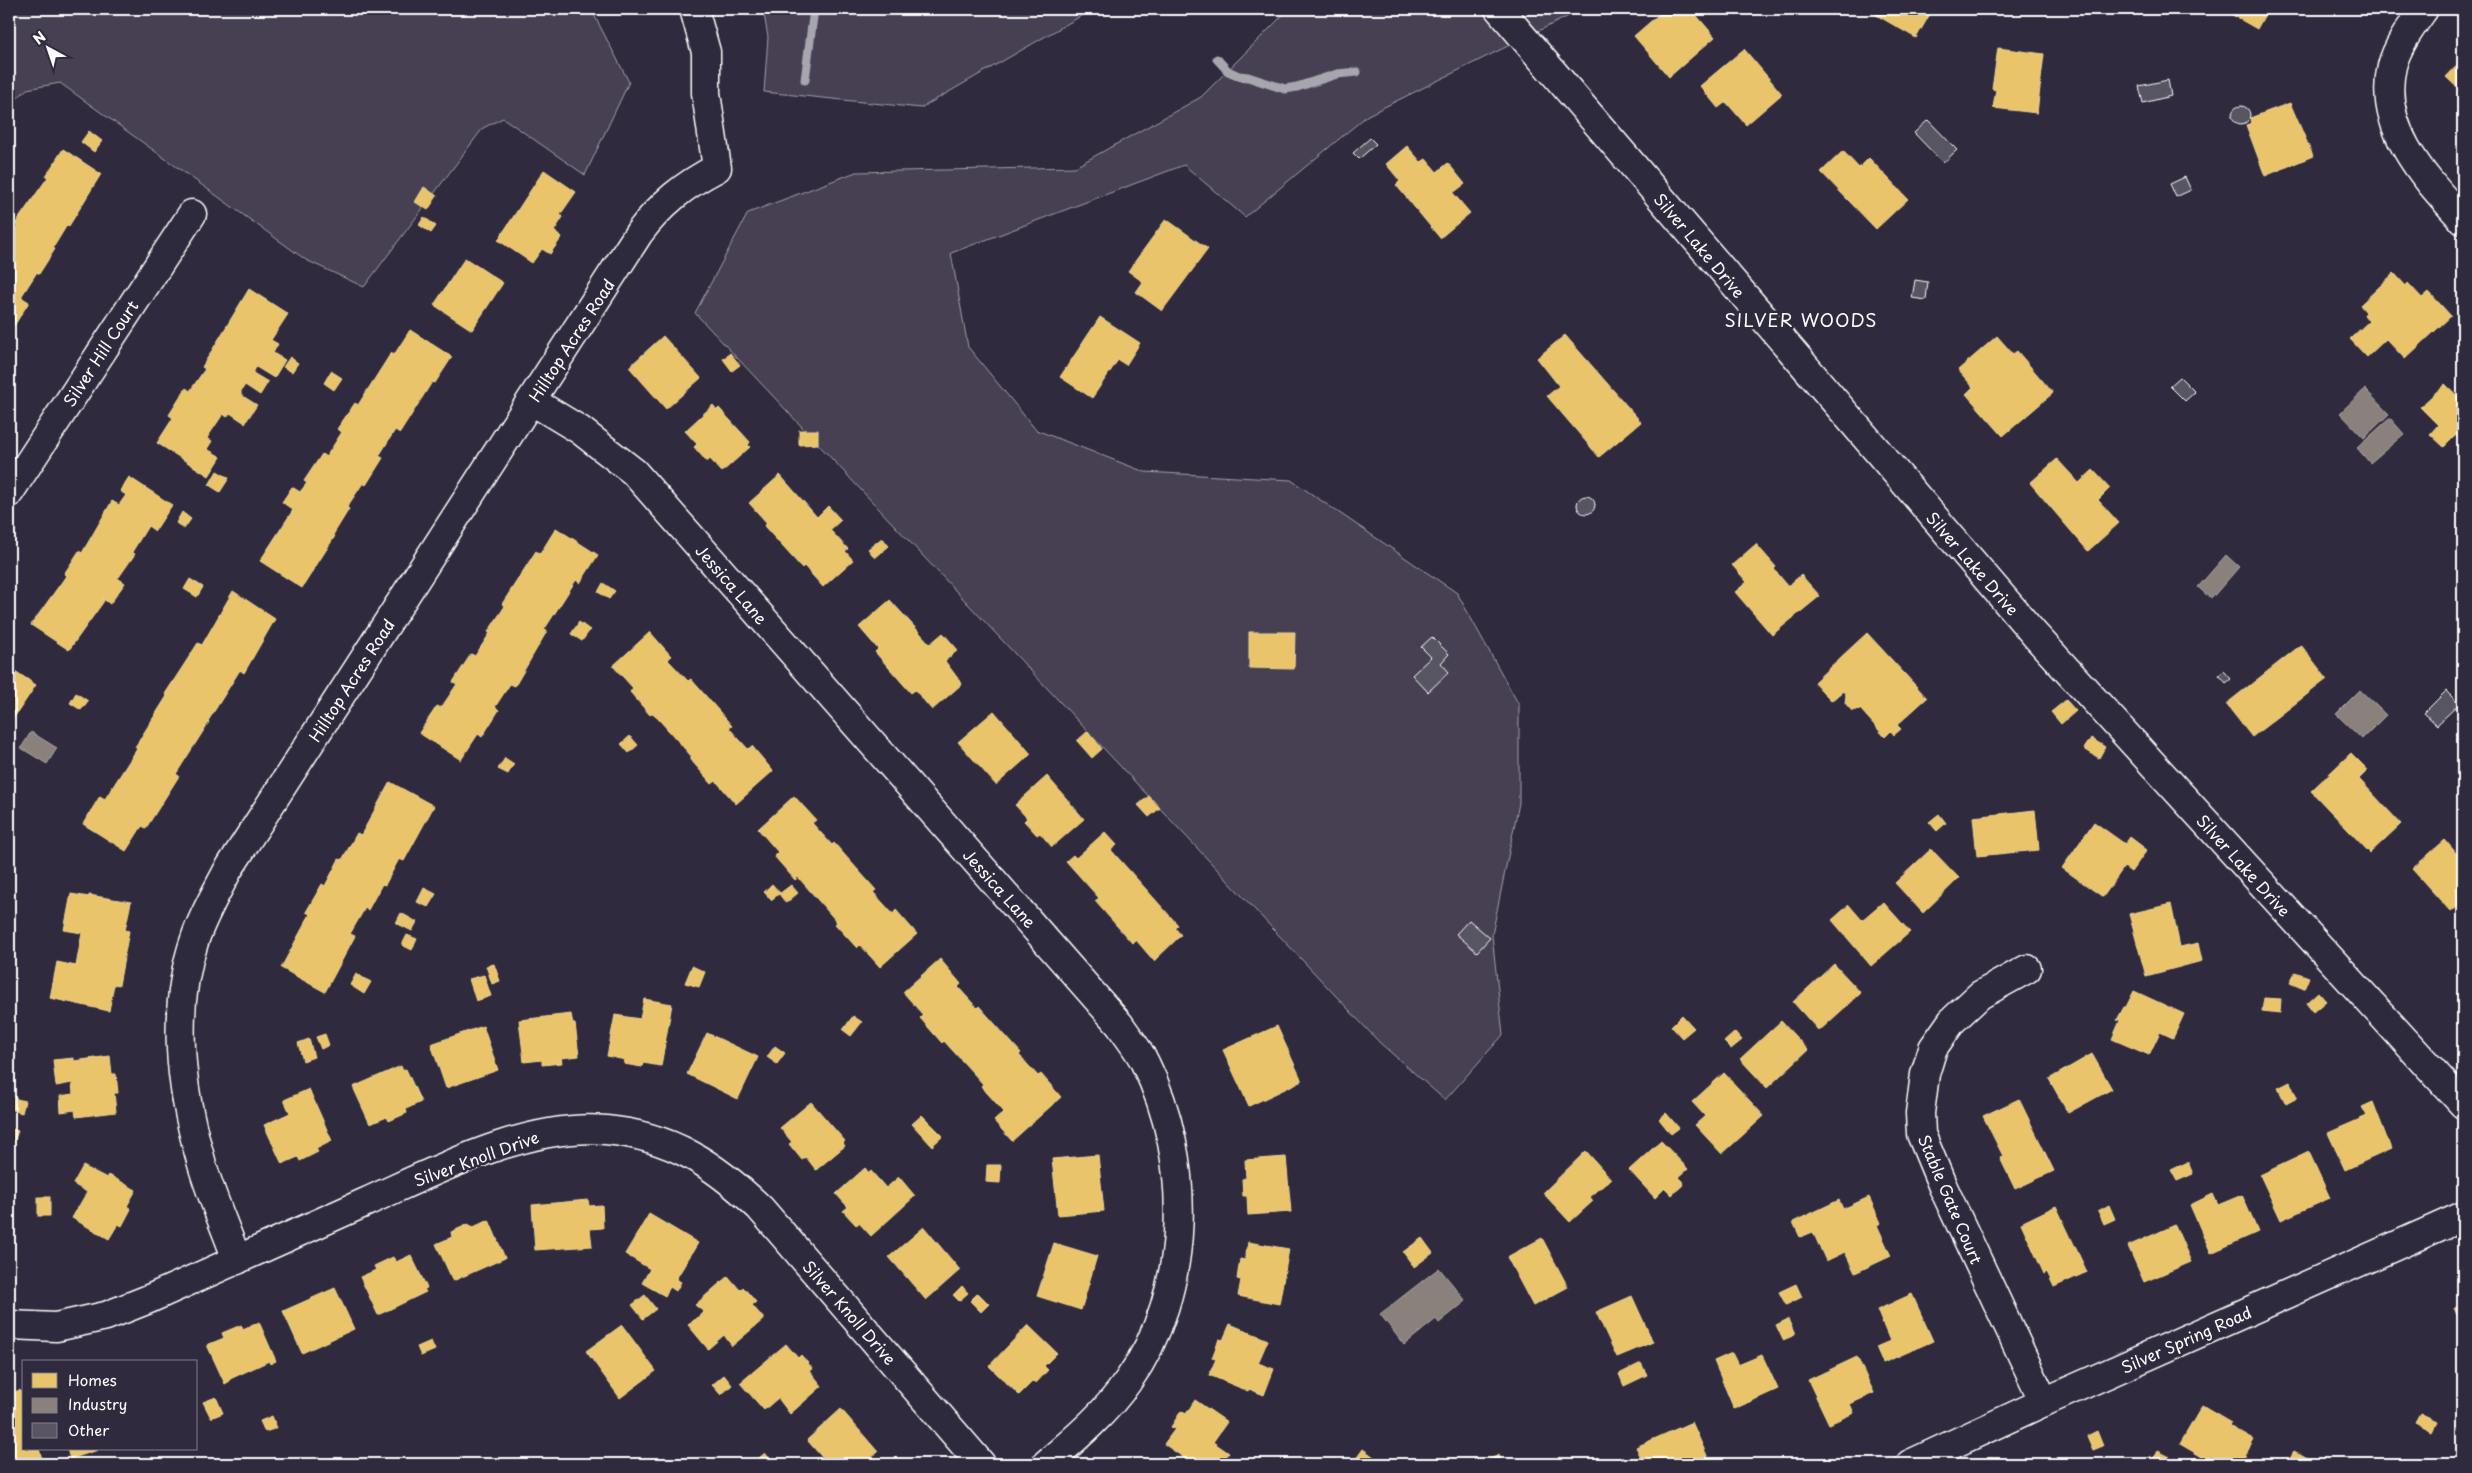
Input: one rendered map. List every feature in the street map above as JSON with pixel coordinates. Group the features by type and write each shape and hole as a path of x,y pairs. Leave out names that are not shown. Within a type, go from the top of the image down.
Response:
{"street":[{"name":"Hilltop Acres Road","path":"237,1260 200,1158 189,1112 181,1040 182,1003 194,940 206,910 228,870 639,233 656,211 675,193 716,168 706,93 706,52 694,9"},
{"name":"Silver Lake Drive","path":"1499,9 2035,635 2463,1104"},
{"path":"2424,9 2402,43 2392,64 2389,86 2390,108 2396,130 2411,156 2463,220"},
{"name":"Silver Hill Court","path":"9,493 192,214"},
{"name":"Jessica Lane","path":"532,401 580,430 634,472 1120,1025 1145,1063 1165,1116 1180,1185 1175,1262 1168,1299 1155,1335 1129,1380 1106,1409 1046,1464"},
{"name":"Stable Gate Court","path":"2027,969 1980,995 1952,1021 1933,1048 1925,1074 1920,1113 1921,1134 1947,1195 2044,1402"},
{"name":"Silver Knoll Drive","path":"9,1325 56,1327 106,1316 237,1260 437,1170 498,1147 545,1133 571,1130 605,1130 631,1134 661,1142 697,1157 730,1180 760,1208 981,1464"},
{"name":"Silver Spring Road","path":"1910,1464 2044,1402 2463,1216"}],"shaded area":[{"path":"9,9 591,9 629,82 585,175 503,118 483,128 364,287 306,260 60,83 27,89 9,106"},
{"path":"763,9 1093,9 921,108 764,92 768,37"},
{"path":"1289,9 1583,9 1368,115 1245,217 1184,165 951,253 968,347 1036,430 1145,472 1291,480 1457,593 1519,705 1519,803 1492,935 1503,1035 1445,1100 1380,1043 695,313 748,213 856,172 1075,167 1201,97"}],"building: Homes":[{"path":"1665,9 1691,9 1715,37 1669,77 1634,36"},
{"path":"1866,9 1933,9 1916,38"},
{"path":"2222,9 2268,9 2257,29"},
{"path":"1998,48 2044,54 2037,113 1993,108 1996,90 1992,89"},
{"path":"1744,49 1782,94 1746,125 1726,102 1718,108 1700,86"},
{"path":"2463,59 2463,93 2446,77"},
{"path":"2290,103 2313,156 2265,176 2246,125 2252,123 2250,118"},
{"path":"89,131 102,141 94,152 81,142"},
{"path":"1407,146 1421,162 1426,159 1437,172 1448,163 1465,184 1453,193 1470,213 1440,238 1396,185 1400,181 1386,164"},
{"path":"63,149 101,174 69,226 67,225 39,274 37,272 21,297 29,302 12,329 9,327 9,238 17,226 15,224 48,177 46,176"},
{"path":"1843,151 1859,168 1869,158 1908,199 1876,229 1821,172"},
{"path":"544,170 576,192 560,215 563,217 554,231 562,237 550,254 542,249 532,263 498,240"},
{"path":"424,187 437,196 428,210 415,202"},
{"path":"424,217 436,226 431,233 419,225"},
{"path":"1166,219 1208,249 1162,311 1136,292 1143,282 1128,271"},
{"path":"465,258 503,283 472,330 434,305"},
{"path":"2394,273 2406,286 2408,283 2422,298 2429,292 2451,316 2405,359 2386,339 2367,357 2350,339 2369,321 2364,315 2366,312 2360,305"},
{"path":"249,289 288,314 271,340 278,344 273,353 285,360 274,378 256,367 253,373 268,382 260,395 245,385 241,391 241,395 257,405 245,423 230,413 227,417 223,414 207,438 212,441 207,449 221,457 209,476 157,443 173,418 169,415 186,388 190,391 205,369 202,367"},
{"path":"1100,317 1140,343 1126,365 1118,360 1092,398 1060,377"},
{"path":"410,330 452,357 435,383 432,382 400,433 395,430 379,456 383,458 366,485 363,483 347,507 349,509 333,535 335,536 302,588 260,561 293,510 282,502 292,487 300,492 307,483 304,481 322,454 326,457 342,432 337,429 355,403 358,405 391,353 394,355"},
{"path":"1565,335 1641,422 1599,457 1547,396 1559,386 1537,358"},
{"path":"663,336 701,378 666,409 629,367"},
{"path":"1997,336 2013,354 2017,351 2053,393 2003,436 1966,394 1973,387 1958,370"},
{"path":"730,353 740,365 732,371 723,359"},
{"path":"290,357 298,363 292,372 283,367"},
{"path":"331,371 342,378 334,390 324,383"},
{"path":"2445,384 2463,401 2463,443 2456,435 2444,447 2430,434 2438,425 2420,407"},
{"path":"713,405 717,410 719,408 750,442 748,445 750,447 722,472 710,459 707,462 694,447 697,444 685,431"},
{"path":"799,430 818,430 818,444 799,445"},
{"path":"2057,459 2079,483 2093,470 2110,488 2098,500 2119,523 2088,551 2030,483"},
{"path":"217,471 229,478 220,492 209,485"},
{"path":"780,475 817,517 828,506 841,520 830,530 848,549 845,551 853,560 823,587 804,566 802,568 764,526 767,523 749,503"},
{"path":"129,477 172,505 155,531 148,526 132,552 135,554 119,577 116,577 125,583 110,604 102,598 104,601 69,650 31,625 66,576 64,574 79,551 82,553 112,501 119,505 126,495 120,491"},
{"path":"182,512 191,519 184,529 176,523"},
{"path":"556,528 598,555 580,583 576,580 544,630 547,631 515,686 510,684 495,707 499,710 482,737 478,734 461,760 419,733 437,706 441,708 457,684 453,682 471,654 475,656 490,633 488,632 505,606 502,604 536,551 540,554"},
{"path":"882,538 889,546 875,558 868,549"},
{"path":"1756,544 1776,567 1774,569 1788,586 1801,575 1820,596 1772,635 1735,592 1747,582 1732,565"},
{"path":"190,579 203,587 197,597 184,589"},
{"path":"603,583 615,591 609,599 598,592"},
{"path":"233,591 275,619 244,673 240,670 208,721 176,774 179,776 146,828 142,826 126,851 83,824 100,796 105,799 137,749 135,747 167,696 165,694 198,643 202,645"},
{"path":"890,600 930,644 943,633 958,650 945,661 962,684 932,710 915,690 911,693 875,652 878,649 859,627"},
{"path":"579,622 590,630 582,641 571,634"},
{"path":"650,632 671,656 668,660 688,681 691,679 732,726 729,728 748,749 752,746 773,771 736,804 716,781 712,784 690,759 692,757 653,713 650,715 630,692 633,688 613,666"},
{"path":"1249,632 1295,632 1294,669 1249,668"},
{"path":"1867,633 1927,698 1897,725 1901,729 1894,735 1891,731 1885,737 1860,709 1852,711 1845,703 1846,695 1843,691 1831,701 1814,682"},
{"path":"2301,645 2327,679 2252,737 2226,704"},
{"path":"9,667 36,685 11,722 9,721"},
{"path":"76,693 88,701 81,710 70,703"},
{"path":"2066,700 2076,711 2061,724 2051,712"},
{"path":"994,711 1031,754 996,785 958,742"},
{"path":"1088,731 1102,749 1092,758 1077,741"},
{"path":"630,736 638,745 629,753 621,744"},
{"path":"2091,738 2105,747 2099,758 2084,749"},
{"path":"2351,753 2368,770 2359,779 2401,824 2370,853 2311,791"},
{"path":"505,758 514,764 508,774 498,769"},
{"path":"1047,776 1084,819 1052,847 1040,833 1037,835 1024,821 1027,818 1015,805"},
{"path":"390,782 434,806 404,861 399,859 385,885 382,884 368,910 365,908 350,934 355,936 325,992 281,968 310,914 306,912 322,884 325,886 339,859 342,860 357,833 361,835"},
{"path":"794,796 816,820 812,823 832,845 834,843 876,890 873,892 893,914 896,910 917,934 880,967 860,945 857,948 835,924 837,922 798,877 795,880 774,856 778,852 758,829"},
{"path":"1149,796 1160,808 1149,817 1138,805"},
{"path":"2035,810 2039,850 1977,856 1973,817"},
{"path":"1939,814 1946,823 1937,831 1929,822"},
{"path":"2094,822 2125,844 2130,837 2147,850 2131,872 2124,867 2103,897 2062,868"},
{"path":"1105,832 1117,845 1111,850 1178,925 1175,928 1181,935 1154,961 1136,940 1132,943 1095,901 1099,898 1066,861 1073,855 1076,858"},
{"path":"2445,840 2463,861 2463,902 2451,912 2412,869"},
{"path":"1931,849 1959,878 1923,913 1895,883"},
{"path":"772,884 780,893 771,900 764,892"},
{"path":"791,885 798,893 786,903 779,894"},
{"path":"424,888 436,894 428,907 417,902"},
{"path":"71,894 131,902 125,930 129,931 119,985 114,984 109,1011 50,998 57,962 76,966 82,933 64,930"},
{"path":"1883,902 1910,932 1871,966 1832,920 1849,905 1862,920"},
{"path":"2171,904 2180,947 2198,943 2202,961 2146,976 2129,914"},
{"path":"401,913 417,922 412,931 396,923"},
{"path":"407,935 417,939 412,950 402,945"},
{"path":"940,959 961,984 958,987 977,1008 979,1006 1021,1053 1019,1055 1038,1076 1041,1074 1061,1097 1012,1141 994,1121 1004,1112 981,1086 983,1084 920,1018 923,1015 903,992"},
{"path":"494,964 500,981 492,984 486,966"},
{"path":"1834,964 1861,993 1819,1031 1793,1002"},
{"path":"692,966 705,972 699,987 685,983"},
{"path":"2295,972 2309,977 2304,989 2290,983"},
{"path":"356,974 371,982 364,994 350,985"},
{"path":"484,975 491,996 476,1001 469,979"},
{"path":"2134,991 2184,1014 2173,1038 2160,1032 2149,1055 2112,1039 2120,1021 2117,1020"},
{"path":"2318,992 2326,1001 2313,1012 2306,1003"},
{"path":"2264,998 2281,999 2280,1013 2262,1011"},
{"path":"644,999 672,1004 661,1066 643,1063 642,1067 624,1064 625,1060 607,1056 615,1015 640,1019"},
{"path":"571,1014 573,1024 575,1024 579,1056 561,1058 562,1063 542,1065 542,1060 524,1062 519,1020"},
{"path":"1682,1015 1694,1028 1682,1038 1671,1026"},
{"path":"853,1016 862,1022 851,1036 843,1030"},
{"path":"1781,1021 1808,1050 1767,1088 1740,1059"},
{"path":"483,1026 498,1070 446,1088 431,1044"},
{"path":"1277,1026 1302,1081 1249,1106 1223,1050"},
{"path":"1735,1032 1742,1040 1731,1049 1724,1042"},
{"path":"707,1033 758,1057 738,1099 687,1074"},
{"path":"325,1034 329,1045 321,1049 316,1037"},
{"path":"309,1039 314,1057 303,1061 298,1043"},
{"path":"775,1046 785,1053 777,1064 767,1057"},
{"path":"2092,1054 2112,1089 2068,1113 2049,1079"},
{"path":"110,1056 112,1074 116,1074 118,1093 114,1093 116,1112 76,1117 75,1110 61,1112 60,1096 73,1094 72,1083 56,1086 53,1060 74,1058 74,1061"},
{"path":"401,1066 403,1071 406,1069 421,1102 406,1109 407,1113 389,1121 387,1117 370,1124 353,1087"},
{"path":"1724,1073 1764,1116 1722,1154 1695,1125 1705,1116 1692,1102"},
{"path":"2290,1082 2297,1098 2286,1104 2278,1088"},
{"path":"309,1089 332,1141 316,1149 318,1152 300,1161 298,1157 282,1164 264,1125 290,1113 284,1100"},
{"path":"9,1097 25,1101 22,1113 9,1109"},
{"path":"2019,1099 2054,1171 2015,1189 2000,1158 2003,1156 1983,1116"},
{"path":"811,1102 845,1141 843,1143 845,1146 816,1170 806,1157 802,1160 789,1144 792,1142 780,1128"},
{"path":"2373,1102 2391,1149 2345,1170 2328,1133 2367,1116 2362,1107"},
{"path":"1666,1113 1679,1128 1671,1134 1659,1119"},
{"path":"922,1115 943,1136 932,1146 912,1124"},
{"path":"9,1128 18,1131 13,1144 9,1142"},
{"path":"1661,1141 1688,1169 1679,1177 1684,1184 1672,1195 1665,1188 1655,1198 1629,1170"},
{"path":"1586,1151 1611,1179 1590,1197 1593,1201 1570,1222 1543,1193"},
{"path":"2309,1152 2330,1198 2281,1220 2260,1175"},
{"path":"1098,1155 1104,1211 1058,1215 1052,1159"},
{"path":"1286,1157 1291,1212 1248,1215 1247,1196 1243,1196 1242,1179 1246,1178 1245,1160"},
{"path":"2188,1162 2193,1174 2177,1181 2171,1170"},
{"path":"987,1165 1001,1165 1000,1183 986,1182"},
{"path":"83,1166 107,1178 109,1175 136,1190 127,1206 131,1209 122,1226 118,1224 109,1239 72,1218 87,1192 73,1184"},
{"path":"865,1168 869,1173 871,1171 886,1188 899,1177 915,1196 871,1236 859,1223 856,1225 843,1211 848,1207 836,1194"},
{"path":"2213,1194 2218,1205 2242,1195 2258,1232 2211,1253 2190,1205"},
{"path":"38,1197 50,1197 50,1216 38,1216"},
{"path":"1869,1197 1881,1223 1877,1225 1891,1256 1855,1273 1845,1252 1826,1261 1813,1232 1800,1237 1793,1222 1839,1200 1843,1209"},
{"path":"588,1200 589,1206 602,1205 603,1228 590,1229 592,1246 535,1250 532,1205"},
{"path":"2109,1205 2115,1219 2104,1224 2098,1211"},
{"path":"2056,1206 2087,1272 2054,1287 2047,1272 2044,1274 2021,1223"},
{"path":"649,1214 698,1243 676,1279 681,1282 676,1291 670,1287 665,1296 642,1283 650,1269 625,1254"},
{"path":"489,1220 505,1258 453,1281 436,1244 452,1237 451,1232 469,1224 471,1228"},
{"path":"2175,1225 2191,1262 2144,1282 2128,1246"},
{"path":"924,1227 960,1270 926,1300 889,1257"},
{"path":"1422,1238 1433,1253 1414,1267 1403,1252"},
{"path":"1542,1238 1568,1287 1533,1306 1507,1257"},
{"path":"1248,1242 1289,1249 1279,1304 1238,1296 1241,1280 1237,1279 1240,1259 1245,1260"},
{"path":"1054,1243 1097,1256 1081,1310 1037,1296"},
{"path":"411,1255 427,1288 424,1289 426,1292 378,1315 360,1277 376,1270 374,1266 393,1257 396,1262"},
{"path":"728,1276 740,1290 743,1287 756,1302 752,1305 764,1319 732,1346 724,1335 708,1349 688,1325 704,1312 695,1305"},
{"path":"1796,1284 1802,1297 1786,1305 1779,1292"},
{"path":"962,1286 968,1293 959,1301 953,1295"},
{"path":"335,1288 354,1329 302,1353 283,1311"},
{"path":"978,1293 989,1304 981,1312 970,1301"},
{"path":"1912,1294 1933,1341 1883,1363 1876,1347 1890,1341 1877,1310"},
{"path":"645,1295 656,1309 643,1319 632,1305"},
{"path":"1632,1296 1653,1342 1617,1357 1596,1312"},
{"path":"2463,1303 2463,1328 2454,1308"},
{"path":"1788,1319 1795,1335 1783,1340 1776,1325"},
{"path":"259,1322 276,1361 270,1364 269,1361 230,1379 225,1384 207,1345 224,1338 222,1333 241,1325 243,1330"},
{"path":"1230,1324 1268,1340 1258,1363 1274,1369 1264,1395 1249,1389 1248,1391 1209,1375 1216,1359 1212,1358 1219,1339 1223,1340"},
{"path":"622,1325 656,1371 620,1398 586,1351"},
{"path":"1028,1325 1057,1353 1044,1366 1048,1370 1036,1383 1033,1381 1019,1395 989,1366"},
{"path":"431,1341 435,1350 421,1356 417,1347"},
{"path":"786,1344 798,1358 801,1355 813,1369 810,1371 822,1386 790,1414 778,1398 764,1410 740,1383"},
{"path":"1732,1353 1738,1365 1762,1355 1778,1389 1734,1409 1714,1361"},
{"path":"1857,1357 1874,1393 1850,1404 1854,1413 1829,1424 1808,1380"},
{"path":"1641,1363 1647,1375 1624,1386 1619,1374"},
{"path":"724,1375 732,1385 721,1395 712,1385"},
{"path":"20,1390 22,1396 22,1450 39,1450 43,1462 36,1464 14,1464 9,1449 9,1394"},
{"path":"216,1397 223,1413 211,1418 203,1402"},
{"path":"1195,1400 1227,1422 1213,1442 1229,1453 1221,1464 1193,1464 1164,1444 1175,1429 1171,1427 1181,1411 1186,1414"},
{"path":"2202,1406 2231,1423 2229,1426 2254,1440 2240,1464 2225,1464 2211,1456 2209,1461 2180,1444"},
{"path":"841,1409 878,1452 864,1464 828,1464 807,1440"},
{"path":"2420,1413 2437,1421 2432,1431 2415,1422"},
{"path":"272,1416 277,1428 265,1432 260,1421"},
{"path":"1692,1422 1708,1458 1694,1464 1644,1464 1636,1447"},
{"path":"2097,1431 2103,1446 2093,1450 2087,1436"},
{"path":"1363,1449 1374,1457 1368,1464 1353,1463"},
{"path":"67,1450 98,1450 70,1459"},
{"path":"2158,1451 2184,1464 2151,1464"},
{"path":"2295,1451 2318,1464 2287,1464"},
{"path":"765,1453 774,1464 752,1464"},
{"path":"1499,1455 1503,1464 1479,1464"}],"building: Industry":[{"path":"2365,389 2389,414 2364,438 2340,413"},
{"path":"2390,418 2404,434 2370,463 2357,448"},
{"path":"2226,555 2239,567 2211,599 2198,587"},
{"path":"2360,690 2386,715 2362,739 2336,714"},
{"path":"31,732 57,748 47,764 21,748"},
{"path":"1439,1268 1466,1301 1439,1323 1436,1319 1404,1345 1380,1314"}],"building: Other":[{"path":"2168,80 2171,96 2143,103 2139,86"},
{"path":"2237,106 2245,106 2250,111 2248,122 2237,124 2232,119 2232,111"},
{"path":"1928,120 1957,150 1943,163 1914,133"},
{"path":"1370,138 1376,144 1359,159 1353,153"},
{"path":"2185,177 2191,190 2176,197 2170,184"},
{"path":"1915,280 1928,282 1926,300 1912,298"},
{"path":"2180,377 2195,392 2185,401 2170,386"},
{"path":"1586,496 1592,499 1595,505 1592,511 1586,514 1580,511 1577,505 1580,499"},
{"path":"1432,637 1449,654 1441,663 1449,672 1428,692 1412,675 1431,657 1421,647"},
{"path":"2224,671 2231,679 2226,683 2219,675"},
{"path":"2446,691 2459,704 2437,725 2424,713"},
{"path":"1469,920 1490,938 1477,952 1456,934"}],"waterway":[{"path":"805,80 814,9"},
{"path":"1217,59 1228,71 1239,76 1285,89 1337,74 1357,72"}],"district":[{"name":"SILVER WOODS","path":"1801,319"}]}
